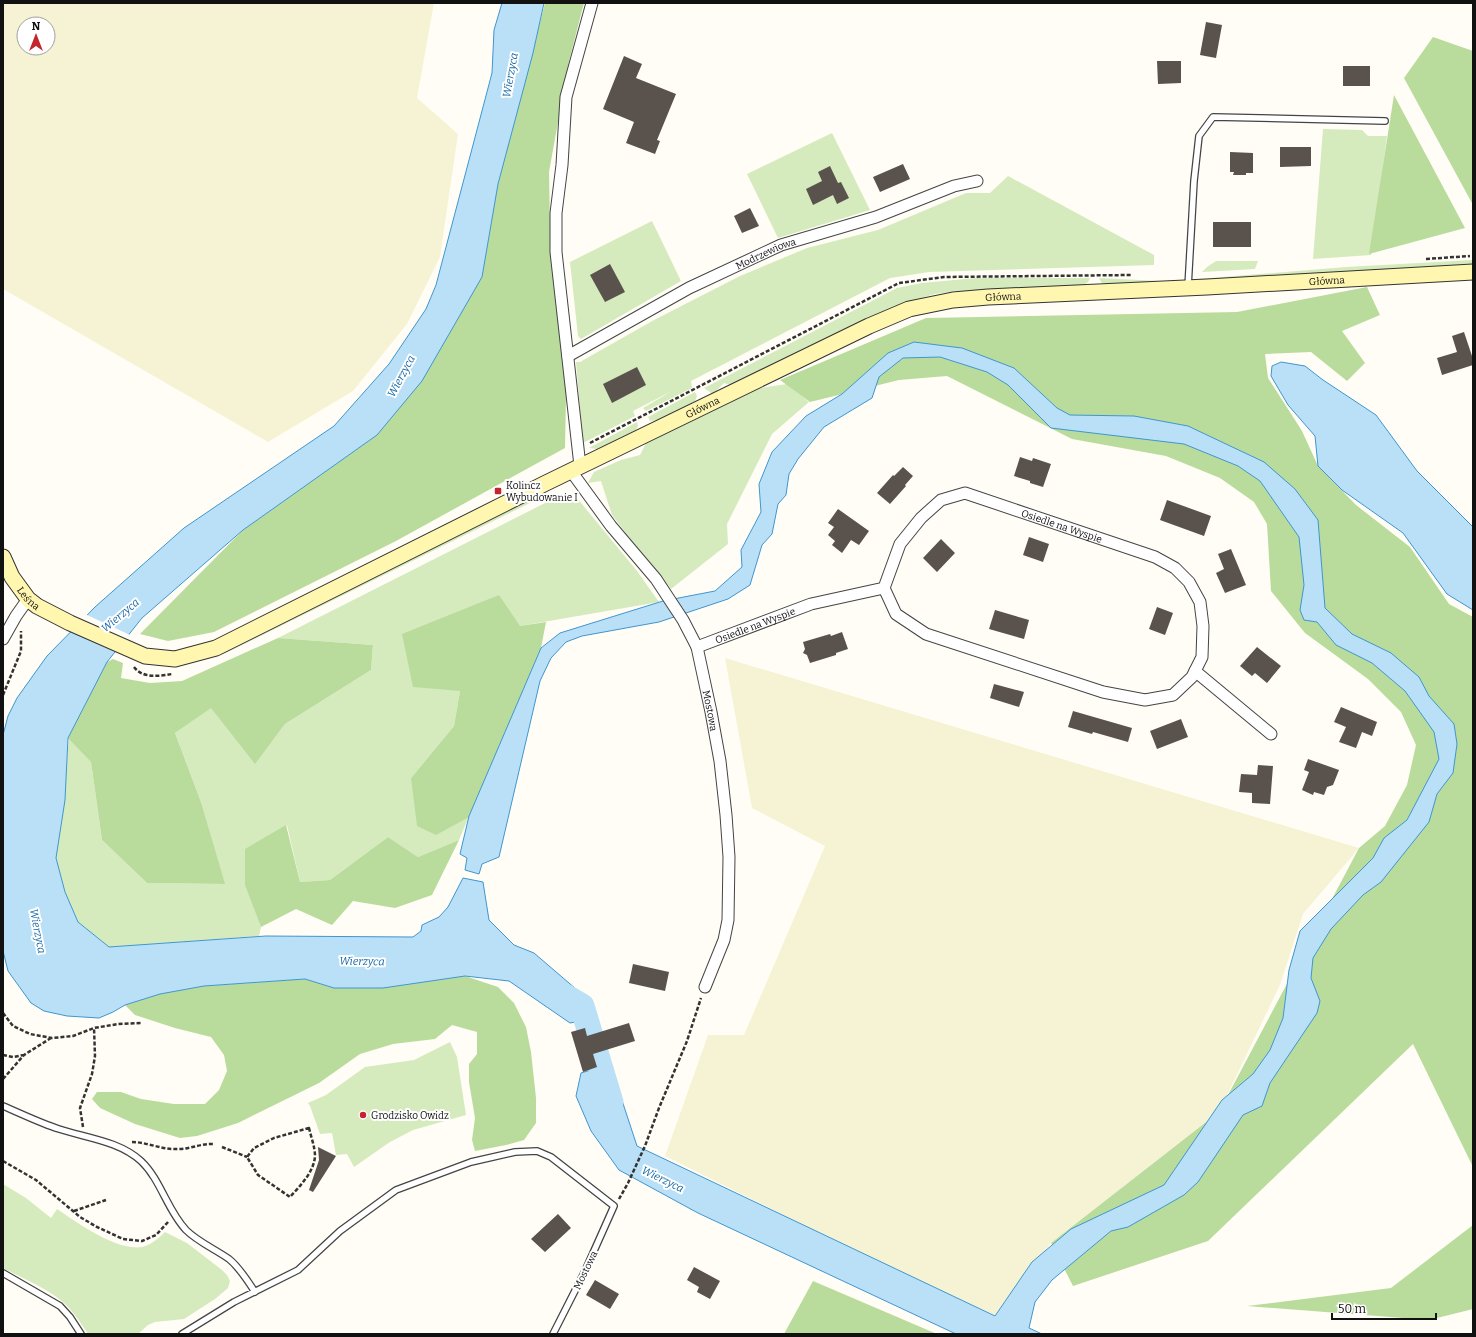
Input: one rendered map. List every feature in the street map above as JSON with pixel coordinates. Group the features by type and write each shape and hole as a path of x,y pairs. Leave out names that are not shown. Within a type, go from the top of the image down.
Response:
{"street":[{"path":"575,469 578,449 556,252 556,213 562,165 566,97 592,3"},
{"name":"Modrzewiowa","path":"568,356 689,288 781,245 876,217 954,186 977,181"},
{"name":"Główna","path":"124,647 145,656 175,659 216,648 575,469 869,326 909,309 953,300 1473,272"},
{"name":"Mostowa","path":"575,469 611,526 656,579 683,620 697,648 720,761 729,857 728,920 724,940 704,987"},
{"name":"Osiedle na Wyspie","path":"965,492 1154,557 1175,568 1189,582 1200,602 1203,626 1202,657 1192,678 1173,696 1145,700 1103,692 926,634 896,614 884,588 900,544 921,518 941,500 965,492"},
{"name":"Leśna","path":"3,557 12,577 28,599 37,606 124,647"},
{"name":"Osiedle na Wyspie","path":"697,648 811,604 884,588"},
{"path":"3,640 16,616 28,599"},
{"path":"1195,672 1271,734"}],"lane":[{"path":"1188,288 1194,189 1200,136 1213,117 1386,121"},
{"path":"3,1106 60,1129 109,1143 131,1154 151,1173 186,1230 230,1260 248,1281 255,1292"},
{"path":"182,1334 234,1302 298,1270 340,1231 396,1190 471,1162 515,1152 537,1152 551,1157 614,1206"},
{"name":"Mostowa","path":"553,1334 588,1264 614,1206"},
{"path":"3,1273 60,1306 70,1317 81,1334"}],"path":[{"path":"1425,259 1473,256"},
{"path":"578,449 899,283 944,277 1132,275"},
{"path":"3,695 20,651 21,628"},
{"path":"133,663 139,672 143,674 161,676 174,674"},
{"path":"614,1206 628,1183 645,1146 687,1041 704,987"},
{"path":"3,1013 13,1026 30,1034 52,1038 74,1036 94,1028 118,1024 141,1023"},
{"path":"85,1136 80,1108 92,1074 95,1056 94,1028"},
{"path":"3,1079 24,1055 52,1038"},
{"path":"3,1055 13,1057 24,1055"},
{"path":"222,1147 247,1157 258,1175 290,1197 312,1169 315,1156 309,1128 274,1138 254,1148 247,1157"},
{"path":"131,1142 176,1149 191,1148 207,1143 215,1144"},
{"path":"3,1161 36,1180 97,1228 123,1239 142,1241 156,1235 175,1214"},
{"path":"74,1211 106,1200"}],"shaded area":[{"path":"3,3 434,3 417,98 458,134 440,257 407,324 353,391 268,442 3,289"},
{"path":"725,658 1359,848 1303,914 1280,985 1219,1112 1051,1243 992,1319 665,1156 708,1035 744,1035 825,846 752,808"}],"green space":[{"path":"545,3 584,3 569,61 549,172 550,226 567,347 565,448 396,541 214,632 168,641 140,634 243,530 377,435 482,277 496,192"},
{"path":"1433,37 1473,51 1473,205 1404,78"},
{"path":"1394,95 1465,228 1369,254"},
{"path":"1323,129 1362,130 1368,136 1387,136 1371,255 1313,259"},
{"path":"832,133 870,210 778,238 747,174"},
{"path":"1008,176 1154,255 1154,265 929,272 890,278 691,381 692,388 646,411 643,408 672,391 633,411 635,416 583,443 576,362 580,362 654,320 740,276 807,248 878,230 966,193 990,193"},
{"path":"652,221 681,281 581,339 578,336 570,262"},
{"path":"1473,260 1473,266 1212,282 1198,279 1346,267"},
{"path":"1216,261 1258,261 1255,269 1202,272"},
{"path":"976,278 1090,278 1084,285 1019,290 957,291 935,294 911,301 804,348 730,385 724,383 713,394 704,388 897,288 922,283"},
{"path":"1099,278 1160,281 1159,284 1109,285 1102,283"},
{"path":"1367,287 1380,315 1342,331 1365,363 1347,381 1311,352 1265,354 1268,378 1302,431 1318,466 1356,505 1410,547 1449,604 1473,617 1473,1167 1413,1044 1208,1241 1073,1286 1051,1243 1219,1112 1359,848 1385,826 1407,785 1416,745 1401,712 1368,679 1305,633 1271,591 1267,524 1254,502 1220,478 1166,456 1072,439 947,376 899,380 810,402 780,380 926,318 1237,312"},
{"path":"787,384 809,402 772,434 727,524 728,544 671,589 643,556 612,515 601,481 588,483 594,472 621,460 640,455 647,441 748,390"},
{"path":"695,392 697,396 695,401 659,420 650,421 648,417"},
{"path":"637,422 638,426 636,430 598,449 589,448"},
{"path":"563,494 567,502 577,498 637,571 659,602 520,626 460,691 454,726 411,778 469,816 459,840 418,857 388,837 330,880 300,882 287,825 247,888 261,927 259,936 109,947 78,922 65,892 56,858 63,808 69,737 91,762 102,840 147,883 224,884 201,802 175,733 211,707 255,763 285,724 371,670 373,645 278,638"},
{"path":"537,495 536,500 230,651 218,656 215,655"},
{"path":"499,595 520,626 546,622 541,648 469,817 436,835 417,826 411,778 454,726 460,691 413,687 402,634"},
{"path":"278,638 373,645 371,670 285,724 255,764 211,708 175,733 201,802 225,884 147,883 102,840 91,762 68,738 107,662 113,659 123,663 121,678 150,683 182,681"},
{"path":"286,825 300,882 330,880 388,837 418,857 459,840 432,895 395,908 353,901 332,925 296,909 261,927 245,885 245,849"},
{"path":"465,976 498,987 514,1003 526,1027 531,1052 536,1098 536,1123 524,1140 475,1151 472,1140 475,1118 469,1082 469,1064 477,1054 477,1032 452,1025 435,1039 393,1044 360,1054 319,1083 238,1123 197,1136 180,1138 135,1124 100,1108 92,1099 97,1092 121,1092 141,1099 174,1104 205,1104 219,1090 227,1071 224,1055 211,1037 175,1028 135,1015 125,1005 160,994 204,986 305,979 334,988 383,988"},
{"path":"450,1042 457,1057 466,1115 413,1130 390,1142 354,1167 347,1154 336,1155 332,1133 320,1134 308,1103 326,1095 365,1067 414,1060"},
{"path":"3,1184 26,1198 51,1218 57,1209 98,1235 121,1245 142,1247 152,1243 165,1232 187,1243 222,1270 230,1281 228,1288 215,1299 184,1319 155,1322 148,1325 138,1334 88,1334 80,1321 63,1302 42,1288 3,1268"},
{"path":"1473,1225 1473,1309 1429,1320 1247,1306 1391,1288"},
{"path":"813,1281 937,1334 784,1334"}],"water":[{"path":"502,3 544,3 533,53 498,184 482,277 422,381 377,435 243,530 142,618 107,662 68,738 65,800 56,858 65,892 78,922 109,947 266,936 413,937 421,931 422,925 439,917 448,907 463,878 483,882 489,920 514,945 534,953 590,1001 595,1018 570,1023 509,981 465,976 383,988 334,988 305,979 204,986 160,994 125,1005 99,1018 67,1016 44,1011 31,1003 8,971 3,951 3,735 8,716 17,698 47,656 95,607 184,528 334,426 389,364 426,309 436,285 492,73 494,30"},
{"path":"914,342 962,348 1014,368 1057,408 1070,415 1134,416 1188,426 1264,462 1295,489 1318,520 1325,608 1352,634 1391,653 1419,677 1429,696 1454,724 1457,744 1453,773 1437,794 1429,822 1381,882 1363,895 1331,929 1313,958 1311,978 1320,1001 1317,1013 1270,1083 1262,1106 1243,1115 1198,1182 1184,1195 1128,1227 1111,1231 1052,1280 1035,1302 1029,1328 1042,1334 956,1334 698,1213 619,1170 591,1131 576,1096 581,1073 597,1068 612,1070 637,1146 995,1316 1032,1262 1071,1229 1164,1185 1222,1100 1253,1074 1270,1050 1283,1018 1289,970 1300,931 1373,858 1384,838 1407,820 1439,759 1434,732 1405,691 1372,663 1336,645 1317,622 1304,620 1300,610 1304,585 1299,537 1260,481 1238,466 1184,444 1051,428 1008,385 987,372 940,357 903,358 879,377 872,398 824,427 798,459 789,474 786,495 778,504 772,534 762,545 750,585 728,599 659,622 582,636 566,642 551,658 540,681 499,857 482,864 479,874 465,870 467,858 460,854 469,816 541,648 560,633 663,601 715,591 742,567 741,550 761,512 759,484 772,452 806,416 842,394 888,353"},
{"path":"1281,362 1305,366 1323,380 1376,415 1417,471 1473,527 1473,610 1447,594 1403,533 1342,490 1318,466 1315,436 1288,405 1271,376 1272,366"}],"pier":[{"path":"85,614 130,635 117,653 69,631"}],"building":[{"path":"1206,22 1222,25 1216,58 1200,55"},
{"path":"624,56 642,64 636,78 676,94 657,140 660,141 655,154 626,143 634,122 603,109"},
{"path":"1157,61 1181,61 1181,83 1158,84"},
{"path":"1343,66 1370,66 1370,86 1343,86"},
{"path":"1280,147 1311,147 1311,166 1280,167"},
{"path":"1230,152 1253,153 1253,173 1246,173 1246,175 1233,175 1234,172 1230,172"},
{"path":"903,164 910,179 880,192 873,177"},
{"path":"830,166 838,183 841,182 849,198 837,204 833,195 813,205 806,189 822,181 818,172"},
{"path":"750,208 759,226 742,233 734,216"},
{"path":"1213,222 1251,222 1251,247 1213,247"},
{"path":"610,264 625,292 605,302 590,275"},
{"path":"1464,332 1473,359 1473,365 1442,375 1437,358 1457,352 1452,336"},
{"path":"637,367 646,385 612,403 603,384"},
{"path":"1020,457 1032,461 1033,458 1051,464 1043,487 1014,476"},
{"path":"903,467 913,476 890,504 877,493 893,475 894,476"},
{"path":"1167,500 1211,516 1204,536 1160,520"},
{"path":"838,509 869,531 859,545 851,540 842,553 832,545 835,541 828,535 834,527 828,523"},
{"path":"1029,537 1049,544 1043,562 1023,555"},
{"path":"941,539 955,553 937,572 923,558"},
{"path":"1231,549 1246,585 1225,593 1216,573 1224,569 1218,554"},
{"path":"1157,607 1173,613 1165,635 1149,629"},
{"path":"995,610 1029,620 1024,639 989,629"},
{"path":"842,632 848,649 836,653 836,655 810,663 807,655 803,653 805,649 803,642"},
{"path":"1257,647 1281,666 1267,683 1255,673 1252,676 1240,666"},
{"path":"994,684 1024,692 1019,707 990,698"},
{"path":"1341,707 1377,722 1372,736 1362,732 1356,748 1339,742 1346,727 1334,722"},
{"path":"1073,711 1132,728 1128,742 1093,732 1092,734 1068,727"},
{"path":"1181,719 1188,737 1157,749 1150,731"},
{"path":"1308,759 1339,770 1333,785 1327,787 1324,795 1314,792 1313,795 1302,790 1309,772 1304,770"},
{"path":"1258,765 1273,766 1270,804 1252,803 1252,793 1239,792 1241,774 1257,775"},
{"path":"633,964 669,972 665,991 629,983"},
{"path":"629,1023 635,1041 593,1054 597,1067 583,1072 571,1032 585,1028 587,1036"},
{"path":"318,1147 336,1156 313,1192 309,1190 319,1160"},
{"path":"558,1214 571,1228 545,1252 531,1239"},
{"path":"694,1267 720,1281 710,1299 697,1292 699,1287 687,1280"},
{"path":"595,1280 619,1294 610,1309 586,1295"}],"waterway":[{"name":"Wierzyca","path":"565,996 582,1006 611,1102"}],"place":[{"name":"Kolincz Wybudowanie I","path":"498,491"},
{"name":"Grodzisko Owidz","path":"363,1115"}]}
